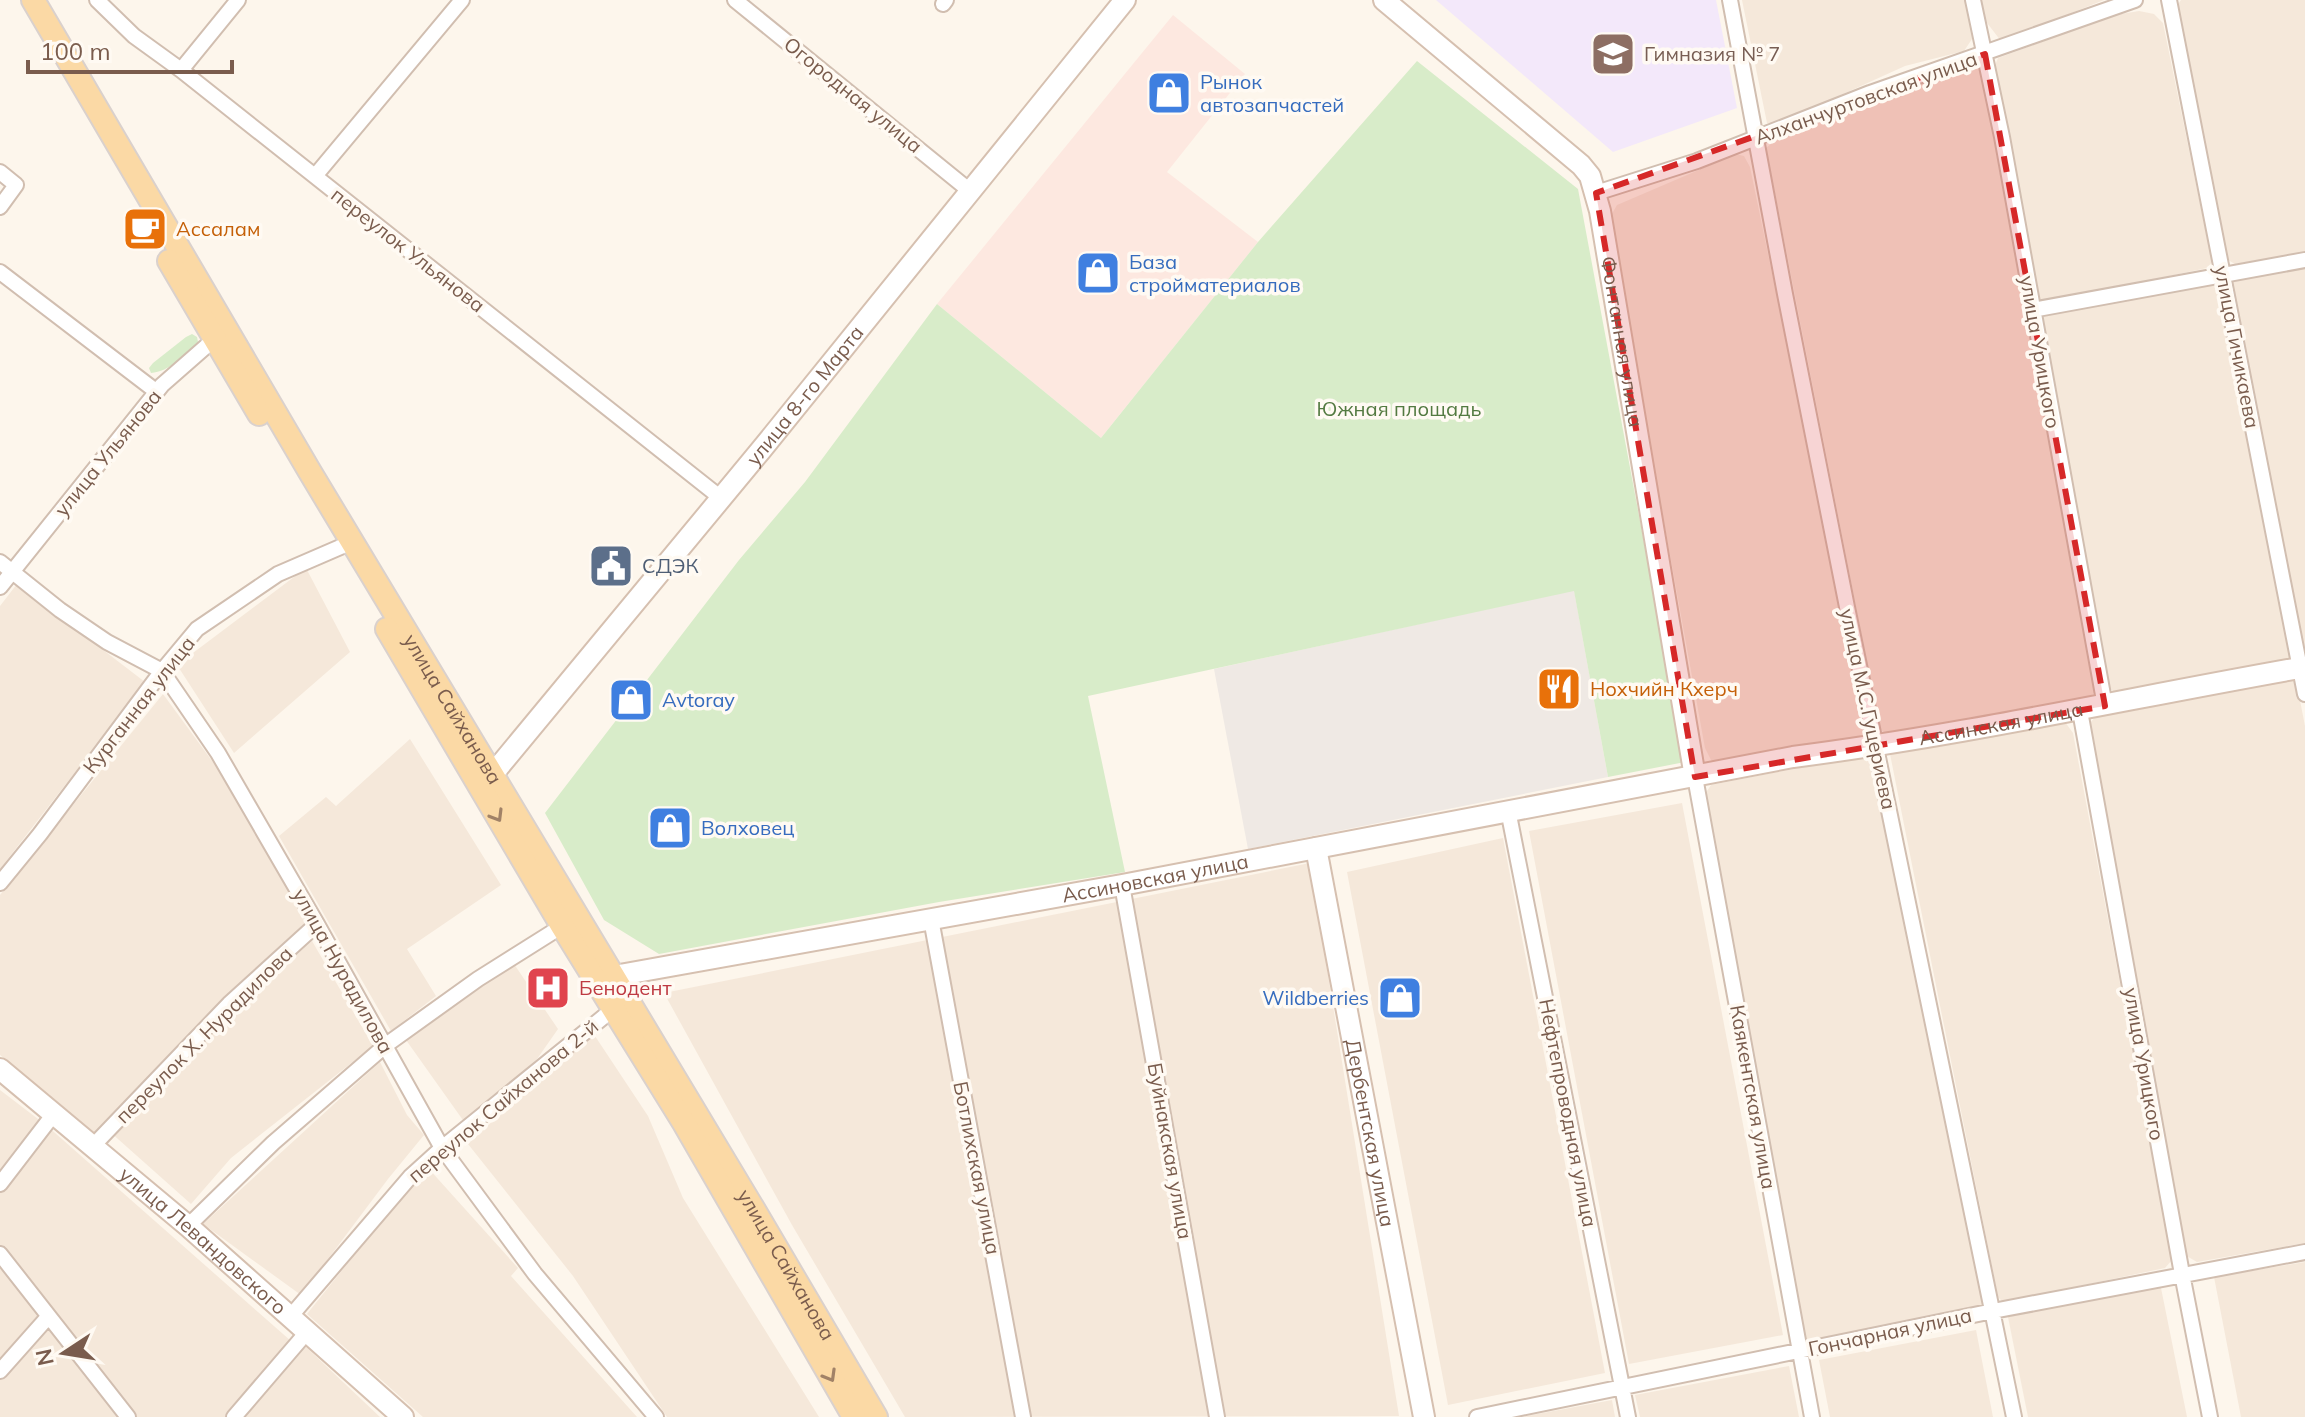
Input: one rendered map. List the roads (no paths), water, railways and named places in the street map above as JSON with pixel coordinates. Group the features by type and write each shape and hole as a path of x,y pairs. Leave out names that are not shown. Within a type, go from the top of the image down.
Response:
{"main road":[{"name":"улица Сайханова","path":"19,0 570,921 876,1417"},
{"name":"улица Сайханова","path":"33,0 220,334"},
{"name":"улица Сайханова","path":"570,921 614,976 621,1004 854,1417"}],"street":[{"name":"переулок Ульянова","path":"97,0 134,36 721,498"},
{"path":"181,70 238,0"},
{"path":"315,176 462,0"},
{"name":"Огородная улица","path":"735,0 970,191"},
{"name":"улица 8-го Марта","path":"485,780 721,498 1125,0"},
{"name":"Фонтанная улица","path":"1384,0 1581,165 1590,176 1596,193 1695,777"},
{"name":"улица М.С.Гуцериева","path":"1730,0 1788,310 2014,1417"},
{"name":"улица Урицкого","path":"1973,0 2002,137 2105,706"},
{"name":"Алханчуртовская улица","path":"1596,193 1697,161 1870,93 2135,0"},
{"name":"улица Гичикаева","path":"2169,0 2305,694"},
{"path":"0,172 16,185 0,207"},
{"path":"2032,310 2305,260"},
{"path":"0,272 157,392"},
{"name":"улица Ульянова","path":"0,587 6,567 157,392 220,334"},
{"name":"Курганная улица","path":"0,883 197,629 278,574 345,545"},
{"name":"улица Нурадилова","path":"6,567 107,642 162,671 218,753 442,1148 535,1274 656,1417"},
{"name":"Ассинская улица","path":"1695,777 1793,757 2080,711 2302,667"},
{"name":"улица Урицкого","path":"2080,711 2210,1417"},
{"name":"Ассиновская улица","path":"614,976 1122,885 1695,777"},
{"name":"Каякентская улица","path":"1695,777 1812,1417"},
{"name":"Нефтепроводная улица","path":"1508,810 1628,1417"},
{"name":"Дербентская улица","path":"1316,848 1424,1417"},
{"name":"Буйнакская улица","path":"1122,885 1217,1417"},
{"name":"Ботлихская улица","path":"931,919 1023,1417"},
{"path":"188,1226 273,1143 386,1045 478,979 570,921"},
{"name":"переулок Х. Нурадилова","path":"92,1147 229,1004 317,924"},
{"name":"переулок Сайханова 2-й","path":"290,1317 410,1177 621,1004"},
{"name":"улица Левандовского","path":"0,1069 188,1226 403,1417"},
{"path":"0,1184 53,1115"},
{"name":"Гончарная улица","path":"1477,1417 1993,1311 2305,1252"},
{"path":"0,1254 128,1417"},
{"path":"0,1371 48,1317"},
{"path":"234,1417 307,1332"}],"place":[{"name":"Гимназия № 7","path":"1613,54"},
{"name":"Рынок автозапчастей","path":"1169,93"},
{"name":"Ассалам","path":"145,229"},
{"name":"База стройматериалов","path":"1098,273"},
{"name":"СДЭК","path":"611,566"},
{"name":"Нохчийн Кхерч","path":"1559,689"},
{"name":"Avtoray","path":"631,700"},
{"name":"Волховец","path":"670,828"},
{"name":"Бенодент","path":"548,988"},
{"name":"Wildberries","path":"1400,998"}],"park label":[{"name":"Южная площадь","path":"1399,409"}]}
